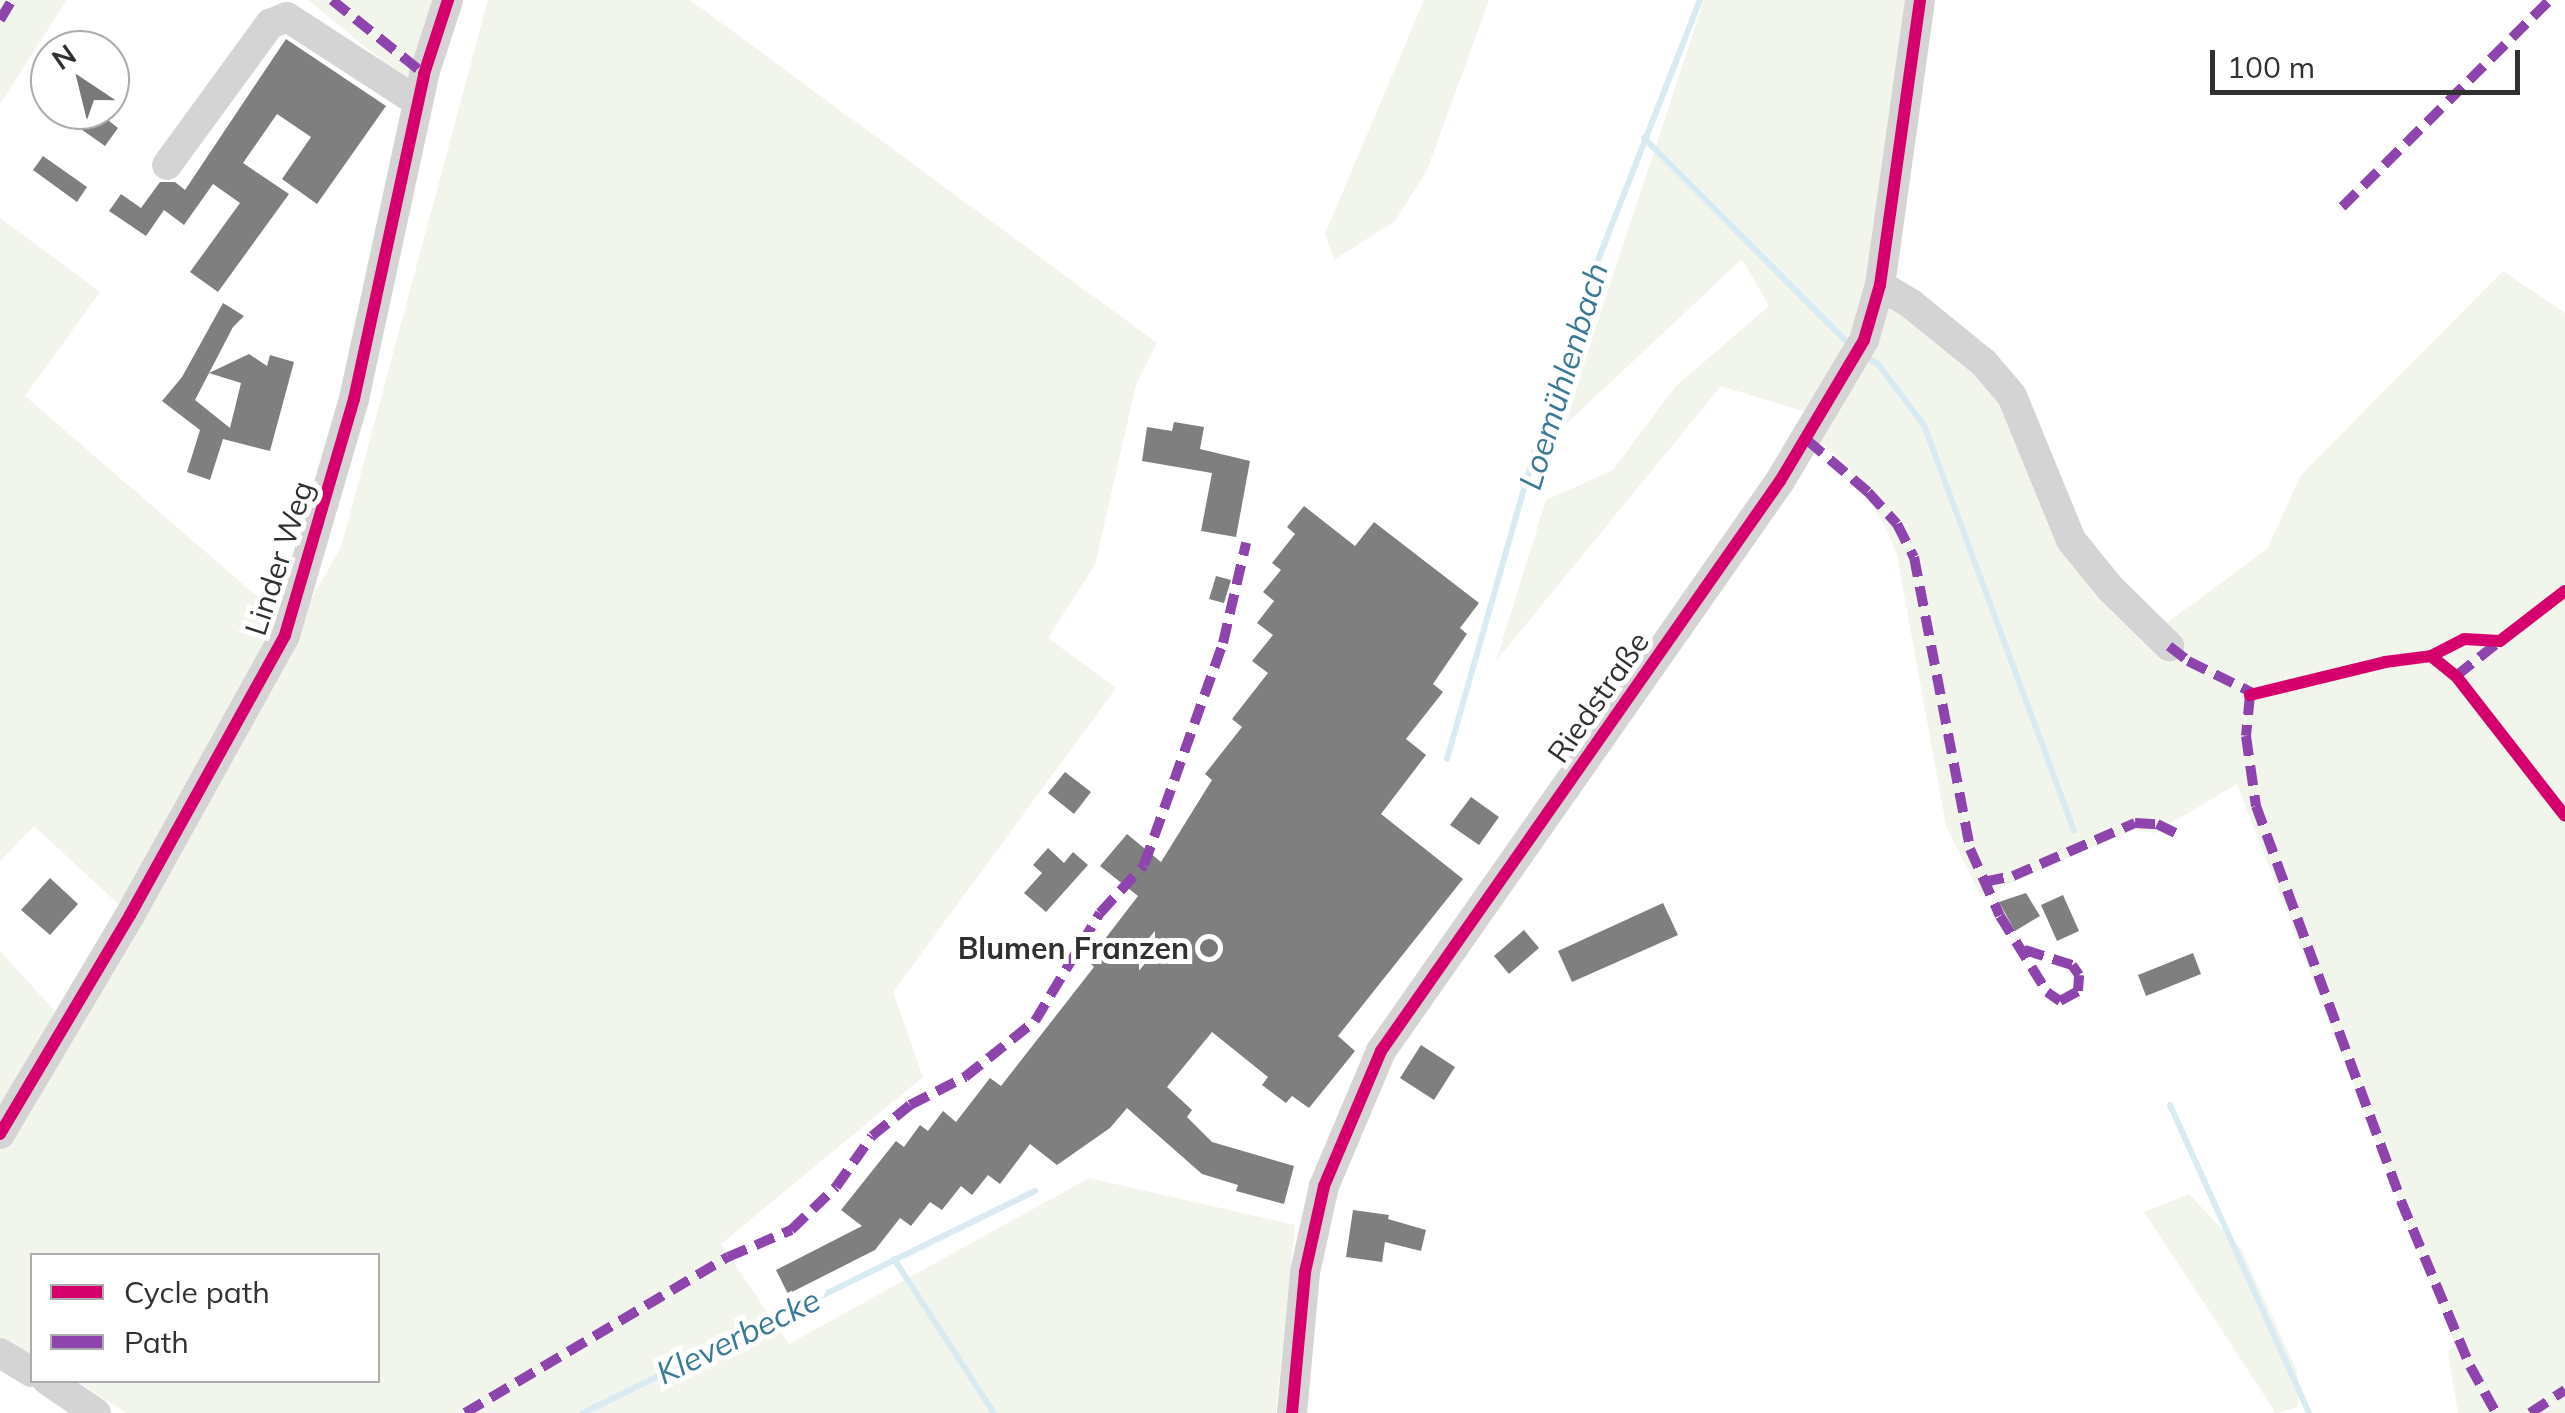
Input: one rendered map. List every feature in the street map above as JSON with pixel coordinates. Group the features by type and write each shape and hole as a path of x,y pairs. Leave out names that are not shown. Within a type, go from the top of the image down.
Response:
{"street":[{"name":"Linder Weg","path":"0,1134 130,914 285,635 354,399 418,102 448,0"},
{"name":"Riedstraße","path":"1292,1413 1305,1272 1324,1186 1381,1051 1780,481 1858,351 1880,284 1920,0"},
{"path":"167,165 270,24 288,17 418,102"},
{"path":"1880,284 1910,303 1984,363 2012,396 2072,540 2123,603 2169,646"},
{"path":"0,1353 30,1371"},
{"path":"51,1383 96,1413"}],"shaded area":[{"path":"0,0 67,0 48,30 30,30 30,57 0,104"},
{"path":"308,0 443,0 415,88"},
{"path":"488,0 690,0 1157,343 1136,385 1095,565 1048,638 1116,688 893,992 923,1077 721,1244 789,1344 1089,1178 1295,1225 1276,1413 126,1413 79,1383 380,1383 380,1253 30,1253 30,1356 0,1340 0,1142 130,915 34,826 0,861 0,218 100,292 25,396 289,624 147,885 341,547"},
{"path":"1424,0 1489,0 1427,170 1395,221 1334,260 1325,234"},
{"path":"1704,0 1911,0 1870,268 1851,330 1812,414 1721,386 1496,661 1546,500 1613,470 1676,386 1769,306 1742,259 1563,427"},
{"path":"2503,271 2565,313 2565,1413 2458,1413 2448,1353 2455,1345 2237,784 2154,833 2133,830 1981,896 1946,826 1897,555 1886,528 1845,463 1819,441 1890,304 1998,391 2097,588 2142,641 2267,549 2301,475"},
{"path":"0,951 66,1023 0,1134"},
{"path":"2189,1194 2242,1250 2297,1371 2298,1407 2276,1413 2144,1212"}],"building":[{"path":"286,39 386,106 317,204 282,179 311,137 277,114 243,163 289,194 218,292 190,272 240,203 213,184 184,225 164,210 146,236 109,211 121,194 141,208 160,182 175,182 185,190"},
{"path":"82,130 117,130 105,146"},
{"path":"43,156 87,187 77,202 33,170"},
{"path":"223,303 244,316 233,327 209,373 249,354 267,366 270,355 294,362 270,451 223,439 210,480 187,472 200,430 162,401 182,377","holes":["209,373 241,383 230,428 195,400"]},
{"path":"1174,422 1204,427 1200,449 1250,461 1236,537 1201,531 1212,473 1142,461 1147,427 1172,431"},
{"path":"1304,506 1355,546 1374,522 1479,603 1460,628 1467,634 1433,684 1443,692 1406,739 1426,755 1381,814 1463,879 1338,1036 1355,1051 1309,1108 1292,1096 1286,1103 1262,1085 1268,1077 1212,1032 1167,1087 1192,1110 1187,1117 1212,1142 1294,1166 1284,1204 1236,1191 1238,1185 1202,1174 1127,1108 1110,1128 1057,1165 1030,1144 1000,1184 988,1175 972,1195 961,1186 942,1210 930,1202 911,1226 900,1218 875,1250 788,1294 776,1270 862,1226 841,1210 896,1141 904,1147 920,1125 928,1131 943,1111 956,1122 990,1078 1001,1086 1094,967 1088,961 1138,896 1100,866 1127,834 1161,862 1212,780 1205,774 1242,727 1232,719 1268,673 1252,661 1273,635 1257,623 1274,601 1263,592 1281,570 1272,563 1295,534 1287,527"},
{"path":"1216,576 1231,580 1224,603 1209,599"},
{"path":"1065,772 1091,792 1074,814 1048,793"},
{"path":"1471,797 1499,817 1479,845 1450,825"},
{"path":"1048,848 1064,863 1073,852 1088,865 1046,912 1024,893 1042,873 1033,865"},
{"path":"50,878 78,904 50,935 21,910"},
{"path":"2026,893 2040,916 2015,931 1999,902"},
{"path":"2063,895 2079,931 2057,941 2041,905"},
{"path":"1663,903 1678,935 1572,982 1558,951"},
{"path":"1524,930 1539,948 1509,974 1494,956"},
{"path":"2193,953 2201,974 2146,996 2138,975"},
{"path":"1421,1045 1455,1067 1434,1100 1400,1078"},
{"path":"1353,1210 1389,1215 1388,1219 1426,1230 1421,1251 1385,1242 1382,1262 1346,1257"}],"waterway":[{"name":"Loemühlenbach","path":"1447,759 1536,446 1593,273 1700,0"},
{"path":"1644,138 1851,346"},
{"path":"1865,356 1878,364 1924,425 2074,830"},
{"path":"2170,1105 2309,1413"},
{"name":"Kleverbecke","path":"583,1413 1035,1191"},
{"name":"Loemühlenbach","path":"894,1259 994,1413"}],"marked path":[{"path":"0,20 12,0"},
{"path":"332,0 424,74"},
{"path":"2342,207 2550,0"},
{"path":"1807,440 1868,492 1897,524 1914,557 1970,849 2000,916 2047,992 2060,1001 2078,991 2079,975 2072,965 2022,949"},
{"path":"465,1413 728,1257 791,1230 836,1187 872,1136 910,1105 965,1077 1035,1021 1100,913 1144,865 1223,643 1246,543"},
{"path":"2456,676 2500,641"},
{"path":"2169,646 2188,661 2255,694"},
{"path":"2250,695 2246,736 2256,806 2401,1201 2470,1366 2496,1413"},
{"path":"1984,882 2013,876 2135,823 2157,824 2180,835"},
{"path":"2530,1413 2565,1390"}],"cycle path":[{"path":"0,1134 130,915 285,635 354,399 424,74 448,0"},
{"path":"1292,1413 1305,1272 1324,1186 1381,1051 1780,481 1864,340 1880,285 1920,0"},
{"path":"2431,656 2464,639 2500,641 2565,591"},
{"path":"2250,695 2385,662 2431,656 2456,676 2565,816"}],"place":[{"name":"Blumen Franzen","path":"1209,948"}]}
